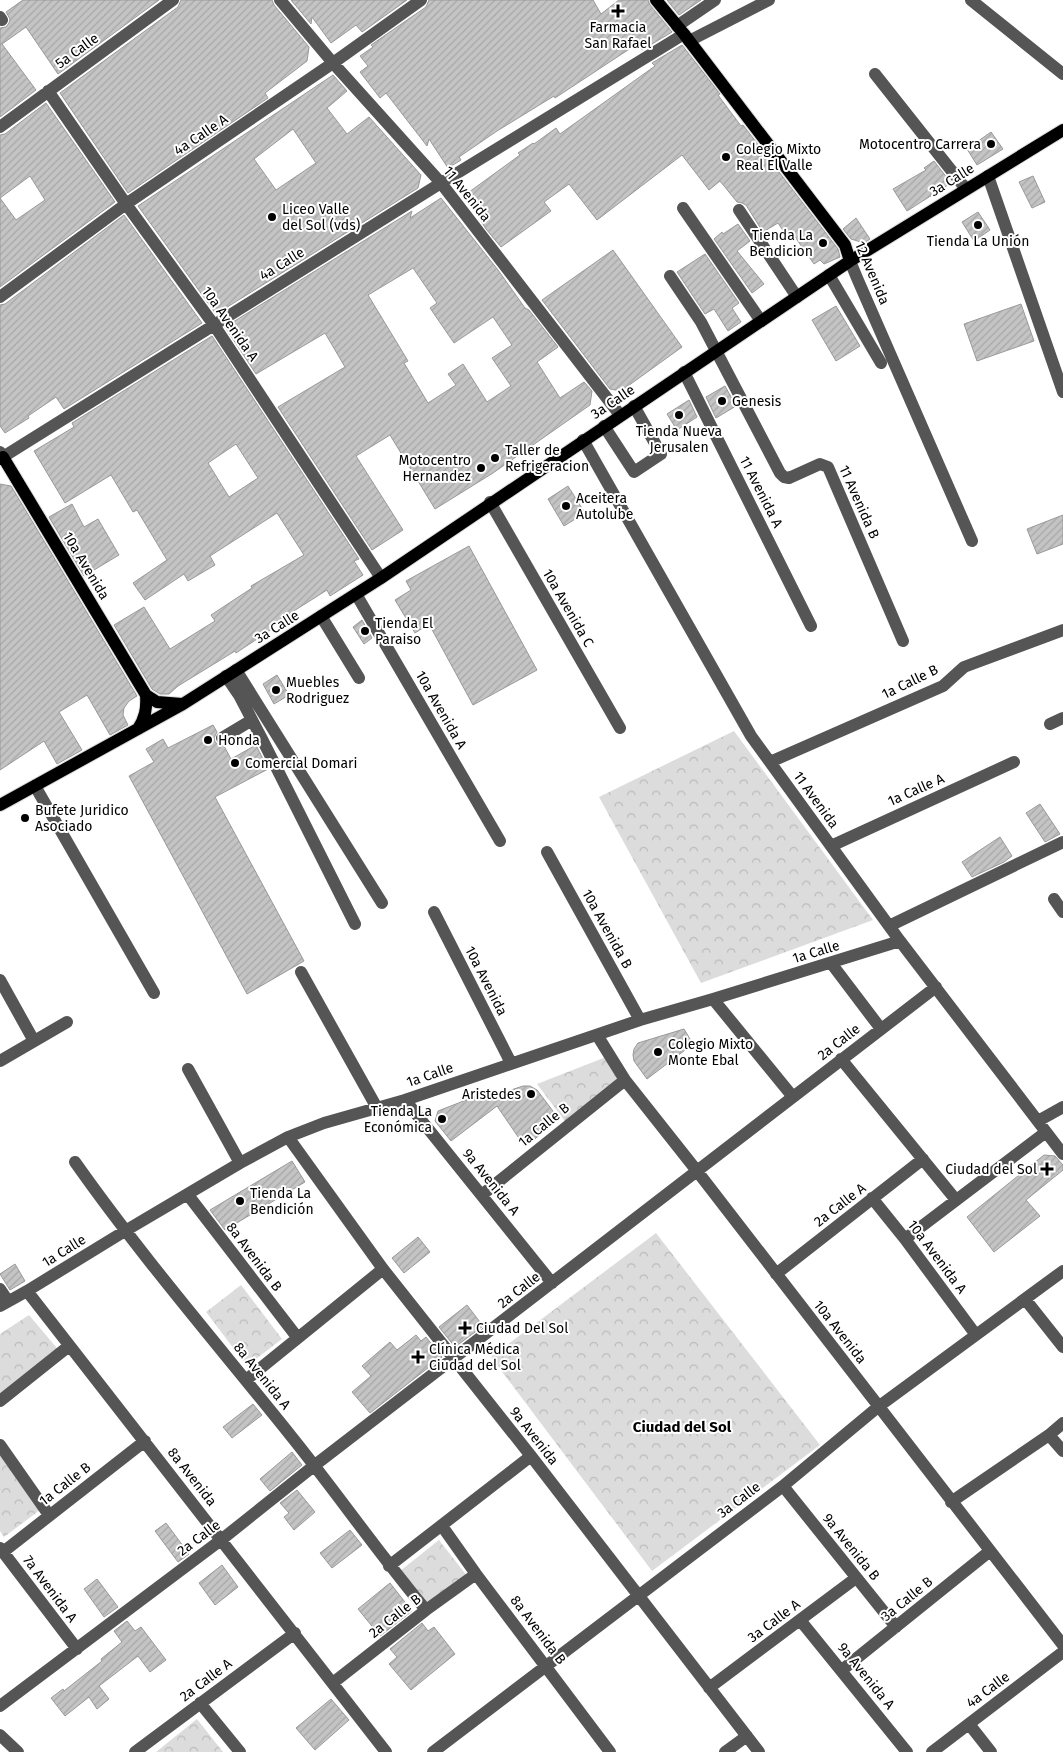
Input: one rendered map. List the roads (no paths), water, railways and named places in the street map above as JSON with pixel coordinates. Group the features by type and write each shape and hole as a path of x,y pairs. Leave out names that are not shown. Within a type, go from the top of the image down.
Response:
{"main road":[{"name":"12 Avenida","path":"656,0 845,245 850,261"},
{"name":"3a Calle","path":"0,805 183,704 381,578 490,502 850,261 1063,130"},
{"name":"10a Avenida","path":"1,456 146,696"},
{"path":"146,696 157,702 183,704"},
{"path":"137,731 145,718 146,696"}],"street":[{"name":"5a Calle","path":"0,127 173,0"},
{"name":"11 Avenida","path":"280,0 333,63 440,183 620,415"},
{"name":"4a Calle A","path":"0,297 126,204 333,63 421,0"},
{"name":"4a Calle","path":"1,456 683,34 715,0"},
{"path":"683,34 769,0"},
{"path":"971,0 1063,74"},
{"path":"875,74 966,189"},
{"name":"10a Avenida A","path":"48,91 126,204 214,325 381,578"},
{"path":"988,176 1063,392"},
{"path":"683,208 761,322"},
{"path":"739,210 797,297"},
{"name":"12 Avenida","path":"850,261 972,541"},
{"path":"829,275 881,362"},
{"path":"670,276 701,322 716,351"},
{"name":"11 Avenida B","path":"716,351 780,473 784,477 789,478 820,464 828,467 903,641"},
{"name":"11 Avenida A","path":"684,372 812,626"},
{"path":"604,426 634,472 661,454 634,406"},
{"name":"11 Avenida","path":"583,440 751,736 900,941 1063,1154"},
{"name":"10a Avenida C","path":"490,502 620,728"},
{"name":"10a Avenida A","path":"356,594 500,841"},
{"path":"321,616 359,678"},
{"name":"1a Calle B","path":"770,762 942,686 964,667 1063,630"},
{"path":"231,673 252,720 355,924"},
{"path":"231,673 382,903"},
{"path":"1050,724 1063,718"},
{"path":"222,738 252,720"},
{"name":"1a Calle A","path":"831,846 1014,762"},
{"path":"35,786 154,993"},
{"path":"890,926 1063,842"},
{"name":"10a Avenida B","path":"547,852 640,1020"},
{"path":"1054,899 1063,912"},
{"name":"10a Avenida","path":"434,912 511,1063"},
{"name":"1a Calle","path":"4,1303 27,1292 125,1231 288,1137 324,1123 405,1100 640,1020 900,941"},
{"path":"831,963 881,1029"},
{"path":"302,972 377,1108"},
{"path":"0,980 34,1041"},
{"name":"2a Calle","path":"0,1706 221,1540 315,1465 936,987"},
{"path":"713,999 793,1097"},
{"path":"0,1061 67,1022"},
{"name":"10a Avenida","path":"597,1035 625,1080 1063,1645"},
{"path":"842,1060 956,1200"},
{"path":"188,1069 240,1163"},
{"name":"1a Calle B","path":"482,1194 625,1080"},
{"name":"9a Avenida A","path":"405,1100 552,1283"},
{"path":"1038,1121 1063,1107"},
{"path":"905,1239 1046,1132"},
{"name":"9a Avenida","path":"288,1137 383,1269 531,1456 759,1752"},
{"name":"2a Calle A","path":"776,1274 922,1159"},
{"name":"8a Avenida A","path":"75,1162 125,1231 315,1465 389,1566 426,1610"},
{"name":"8a Avenida B","path":"188,1195 297,1337"},
{"name":"10a Avenida A","path":"872,1198 976,1335"},
{"path":"246,1380 383,1269"},
{"name":"3a Calle","path":"433,1752 783,1486 878,1407 1063,1271"},
{"path":"0,1289 4,1303"},
{"name":"8a Avenida","path":"27,1292 334,1682 386,1752"},
{"path":"1025,1299 1063,1346"},
{"path":"0,1401 69,1346"},
{"path":"951,1502 1063,1424"},
{"path":"1049,1435 1063,1451"},
{"name":"1a Calle B","path":"1,1550 50,1515 145,1441"},
{"path":"0,1445 50,1515"},
{"path":"389,1566 531,1456"},
{"name":"9a Avenida B","path":"783,1486 896,1627"},
{"name":"8a Avenida B","path":"442,1526 610,1752"},
{"name":"7a Avenida A","path":"1,1550 77,1648"},
{"name":"3a Calle B","path":"842,1670 990,1551"},
{"name":"2a Calle B","path":"334,1682 426,1610 476,1574"},
{"name":"3a Calle A","path":"710,1688 856,1578"},
{"name":"9a Avenida A","path":"800,1620 907,1752"},
{"name":"2a Calle A","path":"135,1752 295,1633"},
{"name":"4a Calle","path":"932,1752 1063,1652"},
{"path":"200,1703 240,1752"},
{"path":"969,1724 991,1752"},
{"path":"0,1735 18,1752"},
{"path":"726,1752 747,1736"}],"place":[{"name":"Farmacia San Rafael","path":"618,11"},
{"name":"Motocentro Carrera","path":"991,144"},
{"name":"Colegio Mixto Real El Valle","path":"726,157"},
{"name":"Liceo Valle del Sol (vds)","path":"272,217"},
{"name":"Tienda La Unión","path":"978,225"},
{"name":"Tienda La Bendicion","path":"823,243"},
{"name":"Genesis","path":"722,401"},
{"name":"Tienda Nueva Jerusalen","path":"679,415"},
{"name":"Taller de Refrigeracion","path":"495,458"},
{"name":"Motocentro Hernandez","path":"481,468"},
{"name":"Aceitera Autolube","path":"566,506"},
{"name":"Tienda El Paraiso","path":"365,631"},
{"name":"Muebles Rodriguez","path":"276,690"},
{"name":"Honda","path":"208,740"},
{"name":"Comercial Domari","path":"235,763"},
{"name":"Bufete Juridico Asociado","path":"25,818"},
{"name":"Colegio Mixto Monte Ebal","path":"658,1052"},
{"name":"Aristedes","path":"531,1094"},
{"name":"Tienda La Económica","path":"442,1119"},
{"name":"Ciudad del Sol","path":"1047,1169"},
{"name":"Tienda La Bendición","path":"240,1201"},
{"name":"Ciudad Del Sol","path":"465,1328"},
{"name":"Clínica Médica Ciudad del Sol","path":"418,1357"}],"district":[{"name":"Ciudad del Sol","path":"682,1427"}]}
